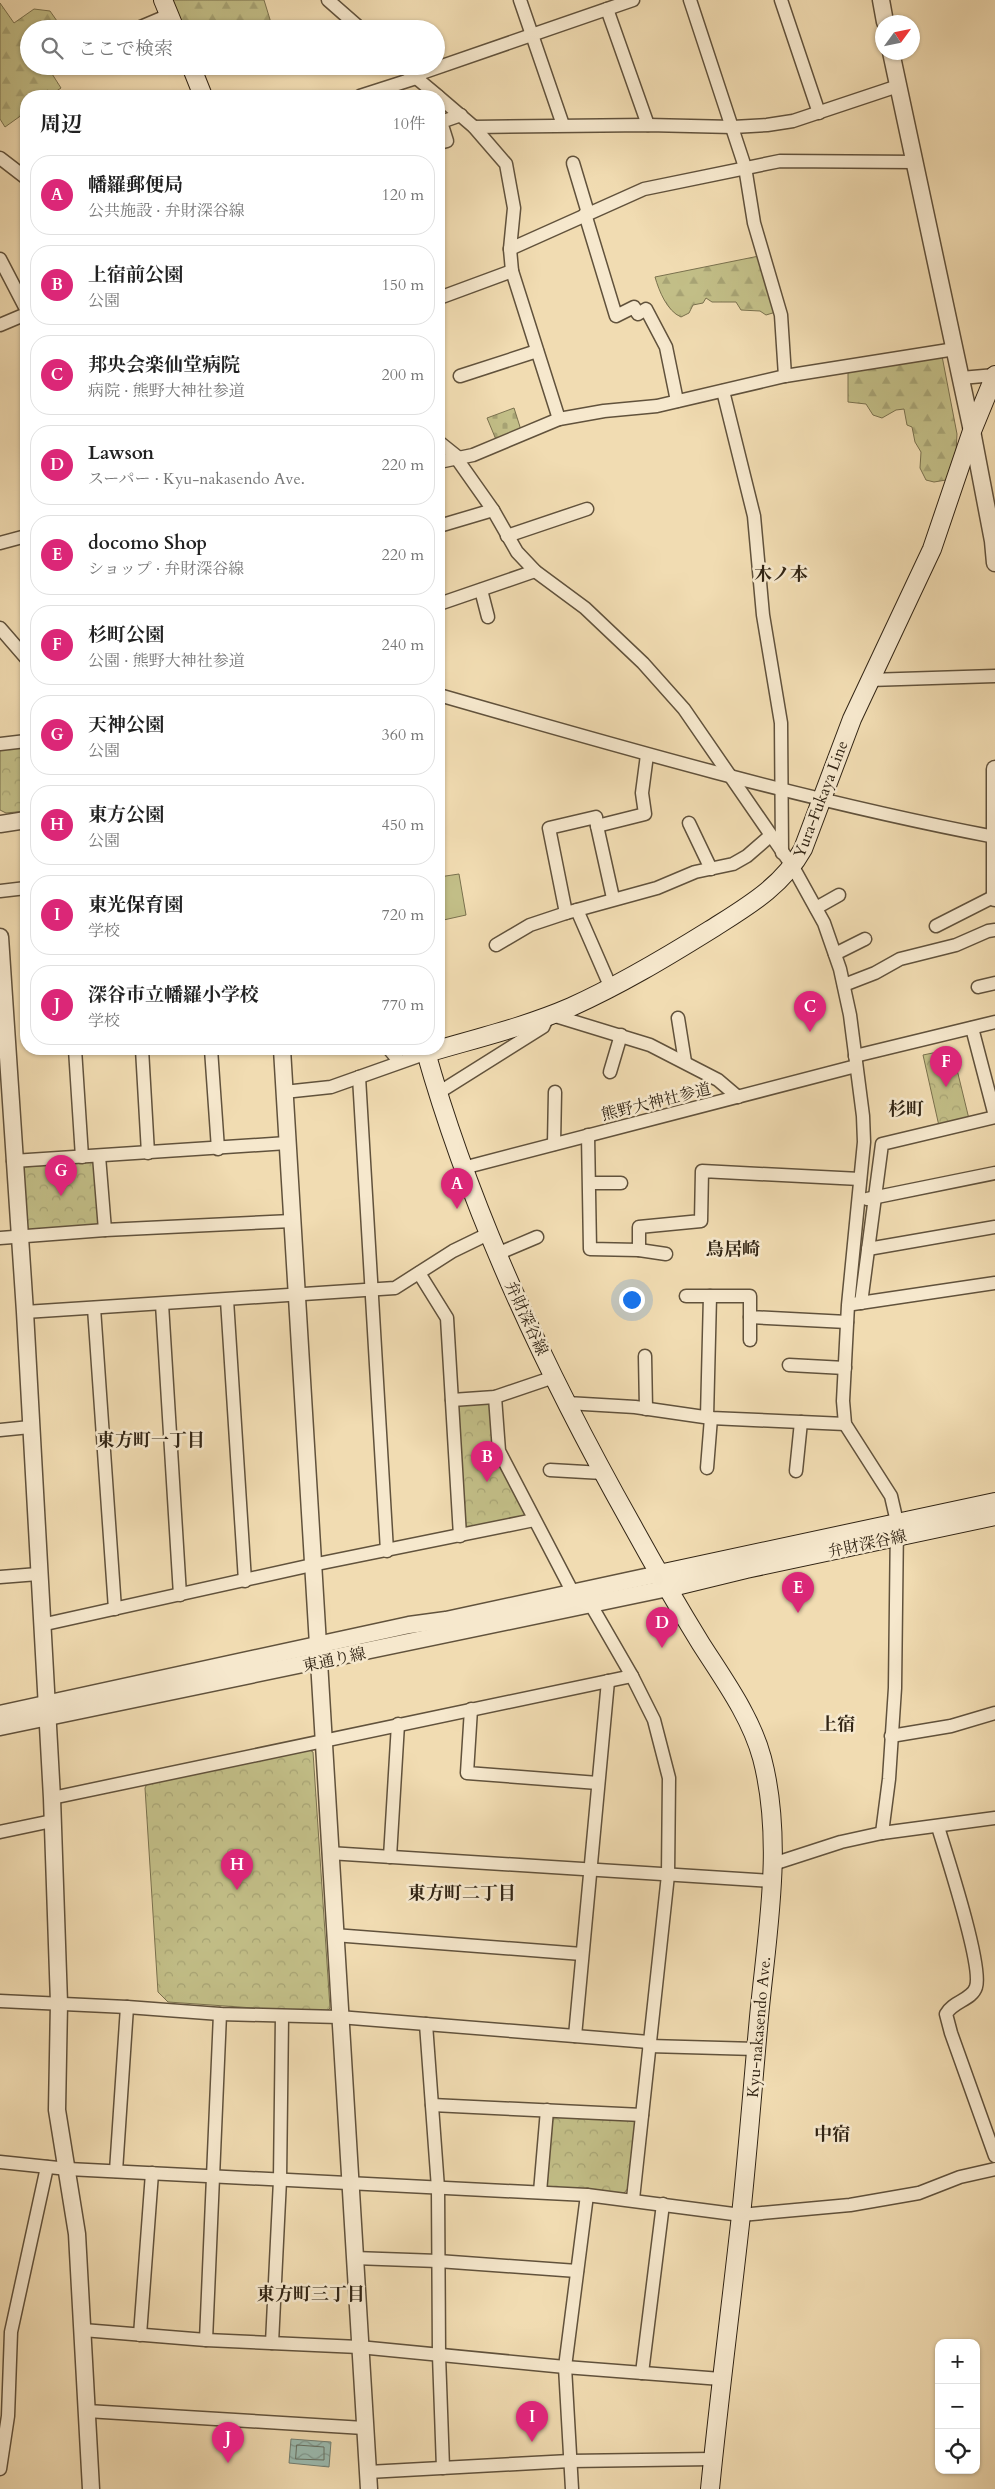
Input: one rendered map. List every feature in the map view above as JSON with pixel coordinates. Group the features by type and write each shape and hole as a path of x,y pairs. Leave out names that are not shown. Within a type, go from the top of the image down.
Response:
{"main road":[{"path":"195,75 201,90"},
{"name":"Yura-Fukaya Line","path":"445,1045 549,1014 611,988 654,965 755,901 793,867 803,849 840,747 869,680 932,549 972,432 993,383"},
{"name":"弁財深谷線","path":"427,1055 463,1168 488,1234 567,1404 663,1581 896,1530 995,1502"},
{"name":"弁財深谷線","path":"896,1530 995,1516"},
{"name":"Kyu-nakasendo Ave.","path":"663,1581 740,1707 756,1739 769,1789 773,1817 773,1864 741,2215 710,2489"}],"street":[{"path":"331,2 346,0"},
{"path":"520,0 563,125"},
{"path":"445,66 633,0"},
{"path":"690,0 746,167 754,223 781,315 785,376"},
{"path":"781,0 819,112"},
{"path":"881,0 884,15"},
{"path":"331,2 351,20"},
{"path":"607,9 648,125"},
{"path":"157,20 169,15"},
{"path":"893,60 916,162 972,432 993,541 995,563"},
{"path":"377,90 420,75"},
{"path":"414,77 430,90"},
{"path":"474,127 648,125 733,127 793,121 898,86"},
{"path":"445,102 474,127 506,164 514,208 510,249 512,272 559,419"},
{"path":"445,121 461,115"},
{"path":"0,158 20,173"},
{"path":"510,249 644,189 746,167 780,161 916,162"},
{"path":"573,163 616,316 634,308 638,314 646,309 666,347 677,401"},
{"path":"0,259 20,298"},
{"path":"445,296 512,272"},
{"path":"0,325 20,317"},
{"path":"445,461 473,455 559,419 677,401 785,376 955,349"},
{"path":"460,376 537,351"},
{"path":"961,378 993,383"},
{"path":"723,391 754,516 763,615 781,723 782,853"},
{"path":"445,447 458,459 494,510 517,552 535,571 580,604 664,685 684,709 793,867 816,908 835,954 844,985 856,1061 864,1142 848,1305 843,1400 845,1424 891,1496 896,1530 895,1679 889,1779 882,1833"},
{"path":"507,536 587,509"},
{"path":"445,524 494,510"},
{"path":"0,543 20,538"},
{"path":"445,602 535,571"},
{"path":"480,590 488,617"},
{"path":"0,628 20,649"},
{"path":"869,680 995,676"},
{"path":"445,697 647,754 820,800 994,837"},
{"path":"0,744 20,742"},
{"path":"597,826 645,814 642,793 647,754"},
{"path":"936,926 995,897 995,769"},
{"path":"611,988 572,912 549,828 596,817 613,898"},
{"path":"0,824 20,821"},
{"path":"689,823 710,869"},
{"path":"496,945 530,925 613,898 657,888 683,876 733,864 747,856 770,836"},
{"path":"0,891 20,889"},
{"path":"816,908 839,895"},
{"path":"844,985 876,973 898,954 956,945 988,931 995,930"},
{"path":"0,937 3,1027 25,1312 45,1711 52,1798 59,2003 56,2102 77,2234 91,2489"},
{"path":"835,954 865,939"},
{"path":"978,988 995,983"},
{"path":"438,1093 543,1027 549,1014 650,1045 718,1080 738,1097"},
{"path":"678,1018 685,1062"},
{"name":"熊野大神社参道","path":"463,1168 738,1097 856,1061 995,1022"},
{"path":"861,1303 882,1144 995,1116 972,1028"},
{"path":"610,1072 621,1035"},
{"path":"75,1055 82,1157"},
{"path":"142,1055 148,1153"},
{"path":"211,1055 218,1148"},
{"path":"282,1055 322,1741 369,2489"},
{"path":"395,1055 400,1062"},
{"path":"284,1092 331,1087 417,1055"},
{"path":"359,1077 386,1551"},
{"path":"554,1144 555,1092"},
{"path":"588,1135 590,1249 639,1250 666,1254"},
{"path":"13,1161 287,1143"},
{"path":"98,1156 105,1230"},
{"path":"639,1250 639,1227 701,1221 702,1171 860,1179"},
{"path":"859,1200 995,1173"},
{"path":"590,1183 621,1182"},
{"path":"0,1238 105,1230 292,1222"},
{"path":"868,1249 995,1227"},
{"path":"25,1312 297,1296 395,1288 453,1251 488,1234"},
{"path":"497,1254 537,1238"},
{"path":"419,1273 447,1318 460,1536"},
{"path":"848,1305 995,1283"},
{"path":"686,1296 750,1296 750,1340"},
{"path":"707,1468 710,1296"},
{"path":"227,1300 245,1581"},
{"path":"162,1304 180,1595"},
{"path":"94,1308 115,1609"},
{"path":"750,1318 847,1322"},
{"path":"645,1356 646,1409"},
{"path":"789,1365 845,1368"},
{"path":"452,1400 495,1397 554,1377"},
{"path":"495,1397 499,1451 572,1592"},
{"path":"567,1404 646,1409 709,1417 845,1424"},
{"path":"796,1471 800,1422"},
{"path":"0,1430 30,1428"},
{"path":"550,1470 603,1473"},
{"path":"41,1625 312,1565 534,1520"},
{"path":"0,1577 38,1574"},
{"name":"東通り線","path":"0,1727 45,1711 318,1646 572,1592 663,1581"},
{"name":"東通り線","path":"0,1714 45,1711 318,1663 502,1622 591,1605 663,1581"},
{"path":"591,1605 632,1676 654,1720 669,1778 668,1875 633,2199"},
{"path":"52,1798 632,1676"},
{"path":"575,2036 608,1681"},
{"path":"471,1709 468,1773 598,1783"},
{"path":"891,1736 951,1726 995,1713"},
{"path":"390,1857 398,1724"},
{"path":"773,1864 841,1842 882,1833 995,1818"},
{"path":"0,1832 52,1821"},
{"path":"938,1827 967,1928 977,1984 974,1993 951,2006 946,2014 995,2156"},
{"path":"329,1853 771,1882"},
{"path":"334,1935 582,1954"},
{"path":"0,2001 128,2007 220,2014 339,2017 575,2036 649,2044 756,2049"},
{"path":"116,2171 128,2007"},
{"path":"206,2340 220,2014"},
{"path":"272,2343 280,2180 282,2016"},
{"path":"426,2024 438,2188 439,2355 443,2468"},
{"path":"432,2105 642,2115"},
{"path":"540,2192 547,2110"},
{"path":"0,2162 68,2169 587,2195 633,2199 741,2215 850,2205 919,2193 960,2177 995,2169"},
{"path":"0,2469 8,2416 11,2332 46,2166"},
{"path":"140,2335 152,2173"},
{"path":"572,2489 565,2367 587,2195"},
{"path":"642,2373 662,2204"},
{"path":"354,2258 438,2261 577,2271"},
{"path":"83,2330 206,2340 360,2347 565,2367 721,2379"},
{"path":"87,2411 364,2428"},
{"path":"368,2472 570,2461 713,2459"}],"green space":[{"path":"172,0 264,0 270,20 180,20"},
{"path":"0,3 14,23 34,9 50,11 56,20 20,20 20,75 53,75 61,88 58,90 20,90 20,116 5,127 0,119"},
{"path":"759,256 776,312 766,315 760,311 741,310 736,302 712,302 706,298 703,303 693,305 689,313 681,317 668,305 661,294 655,277"},
{"path":"942,356 957,434 956,453 946,480 934,482 926,480 920,468 921,452 915,442 912,427 907,425 904,409 896,410 882,418 873,415 866,404 848,402 848,370"},
{"path":"514,408 521,430 497,442 487,418"},
{"path":"20,747 20,812 6,813 0,810 0,750"},
{"path":"459,874 466,915 445,920 445,876"},
{"path":"952,1049 969,1119 939,1126 923,1055"},
{"path":"93,1162 96,1166 100,1222 97,1225 30,1230 25,1226 21,1170 25,1167"},
{"path":"489,1403 492,1406 495,1452 526,1517 469,1529 465,1526 458,1408 460,1405"},
{"path":"308,1749 313,1752 330,2008 325,2013 168,2002 158,1992 145,1788 148,1782"},
{"path":"558,2116 636,2120 630,2186 624,2193 551,2190 546,2185 550,2120"}],"water":[{"path":"291,2439 331,2442 329,2467 289,2463"}],"place":[{"name":"邦央会楽仙堂病院","path":"810,1032"},
{"name":"杉町公園","path":"946,1087"},
{"name":"天神公園","path":"61,1196"},
{"name":"幡羅郵便局","path":"457,1209"},
{"name":"上宿前公園","path":"487,1482"},
{"name":"docomo Shop","path":"798,1613"},
{"name":"Lawson","path":"662,1648"},
{"name":"東方公園","path":"237,1890"},
{"name":"東光保育園","path":"532,2442"},
{"name":"深谷市立幡羅小学校","path":"228,2463"}],"district":[{"name":"木ノ本","path":"781,574"},
{"name":"杉町","path":"906,1109"},
{"name":"鳥居崎","path":"733,1249"},
{"name":"東方町一丁目","path":"151,1440"},
{"name":"上宿","path":"837,1724"},
{"name":"東方町二丁目","path":"462,1893"},
{"name":"中宿","path":"832,2134"},
{"name":"東方町三丁目","path":"311,2294"}]}
